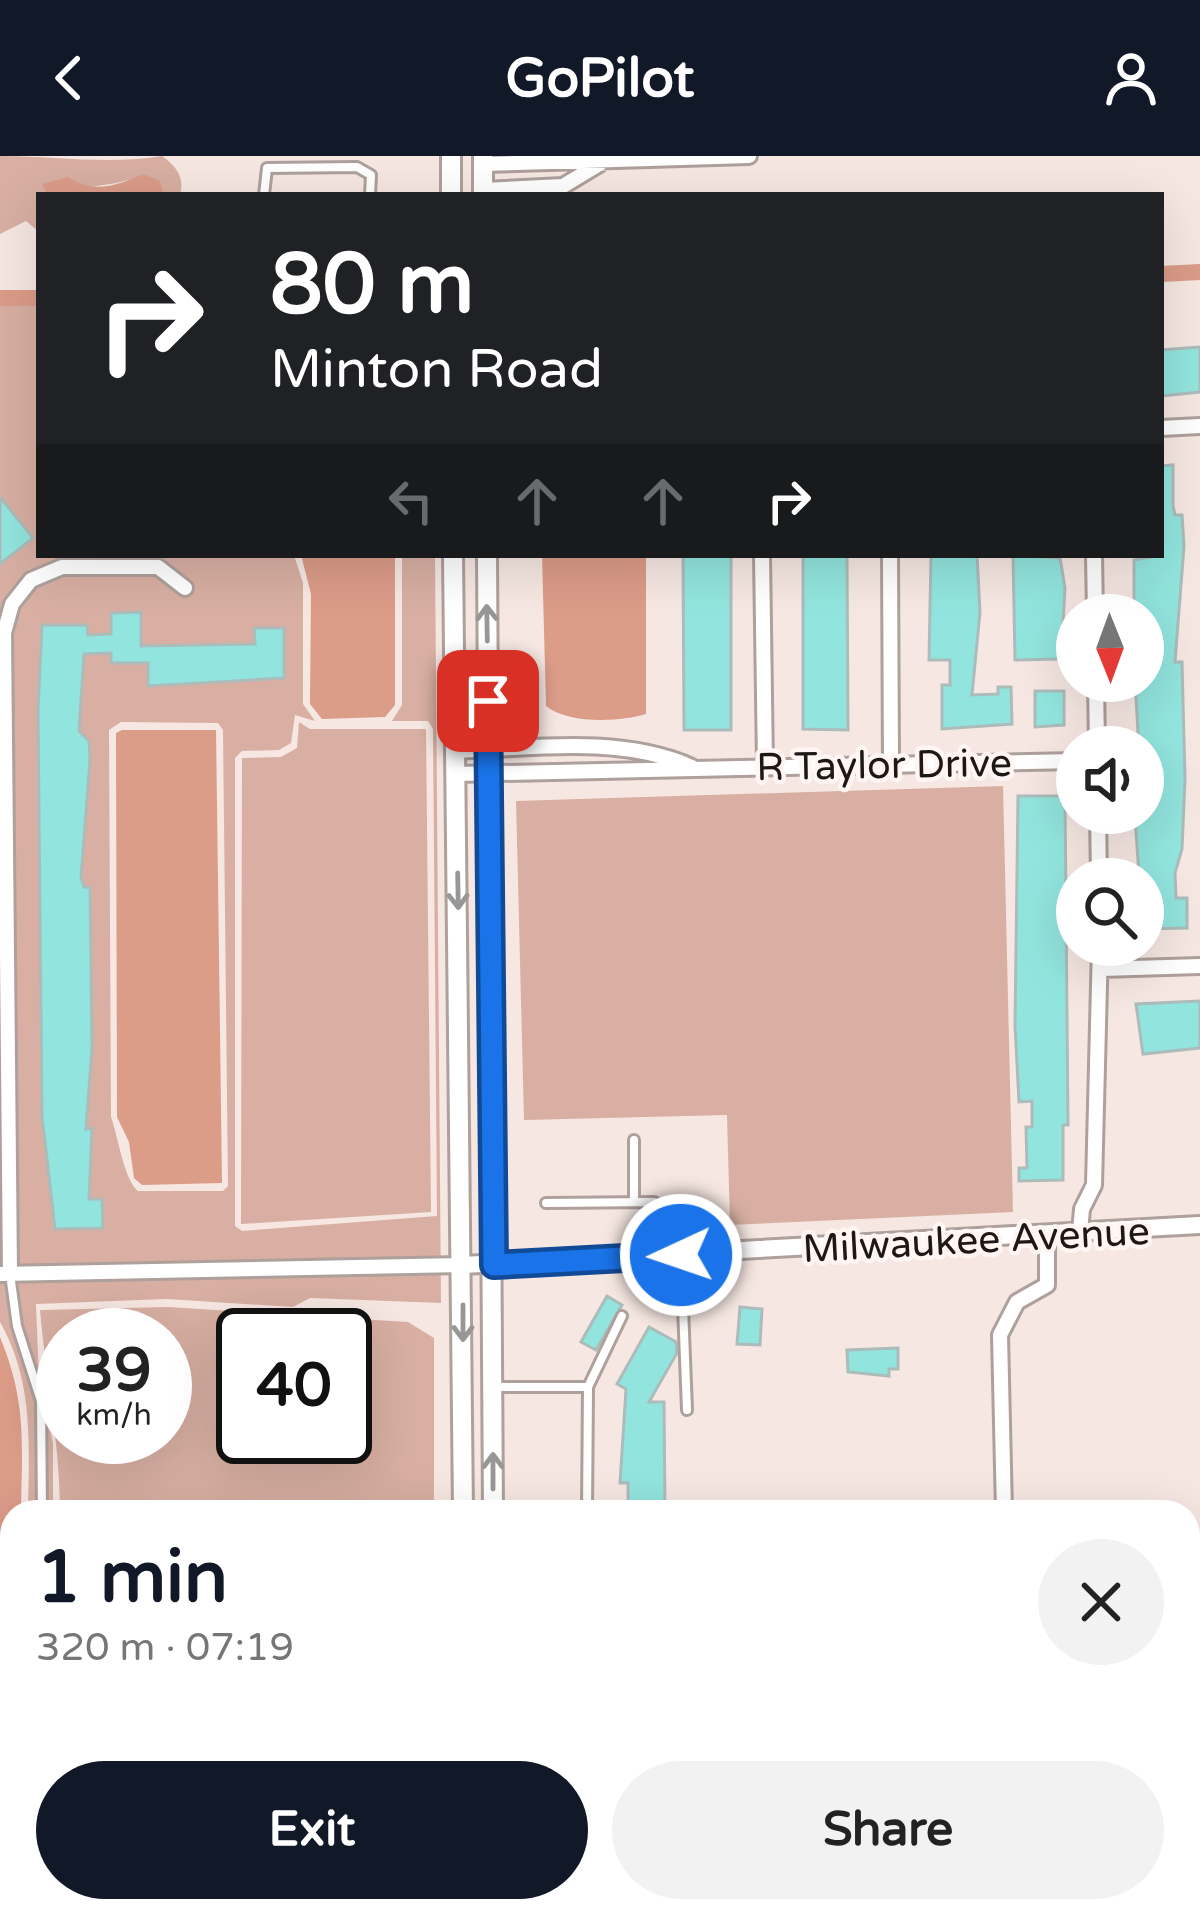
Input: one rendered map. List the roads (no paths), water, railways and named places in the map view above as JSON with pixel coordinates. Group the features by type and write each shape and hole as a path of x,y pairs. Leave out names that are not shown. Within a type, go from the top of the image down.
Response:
{"main road":[{"path":"451,156 452,192"},
{"path":"483,160 483,192"},
{"path":"453,558 464,1500"},
{"path":"487,558 493,1500"}],"street":[{"path":"483,160 601,163 749,156"},
{"path":"483,192 563,186 601,163"},
{"path":"1164,428 1200,426"},
{"path":"761,558 765,766"},
{"path":"890,558 891,764"},
{"path":"1094,558 1095,594"},
{"path":"185,588 158,567 62,567 31,580 12,604 4,633 5,1274 464,1265"},
{"path":"571,749 571,773"},
{"path":"633,772 634,750"},
{"name":"R Taylor Drive","path":"456,751 634,750 664,754 692,767"},
{"name":"R Taylor Drive","path":"456,774 1056,761"},
{"path":"1080,1232 1082,1209 1094,1185 1100,969 1200,966"},
{"name":"Milwaukee Avenue","path":"464,1265 1200,1226"},
{"path":"1004,1500 1000,1335 1017,1302 1047,1285 1047,1234"}],"lane":[{"path":"264,192 268,168 357,167 370,175 370,192"},
{"path":"634,1139 634,1202"},
{"path":"546,1203 654,1202 673,1214 681,1255 687,1410"},
{"path":"5,1274 41,1401 42,1500"},
{"path":"587,1500 588,1387 622,1316"},
{"path":"493,1387 588,1387"}],"waterway":[{"path":"1164,274 1200,272"},
{"path":"0,298 36,298"}]}
